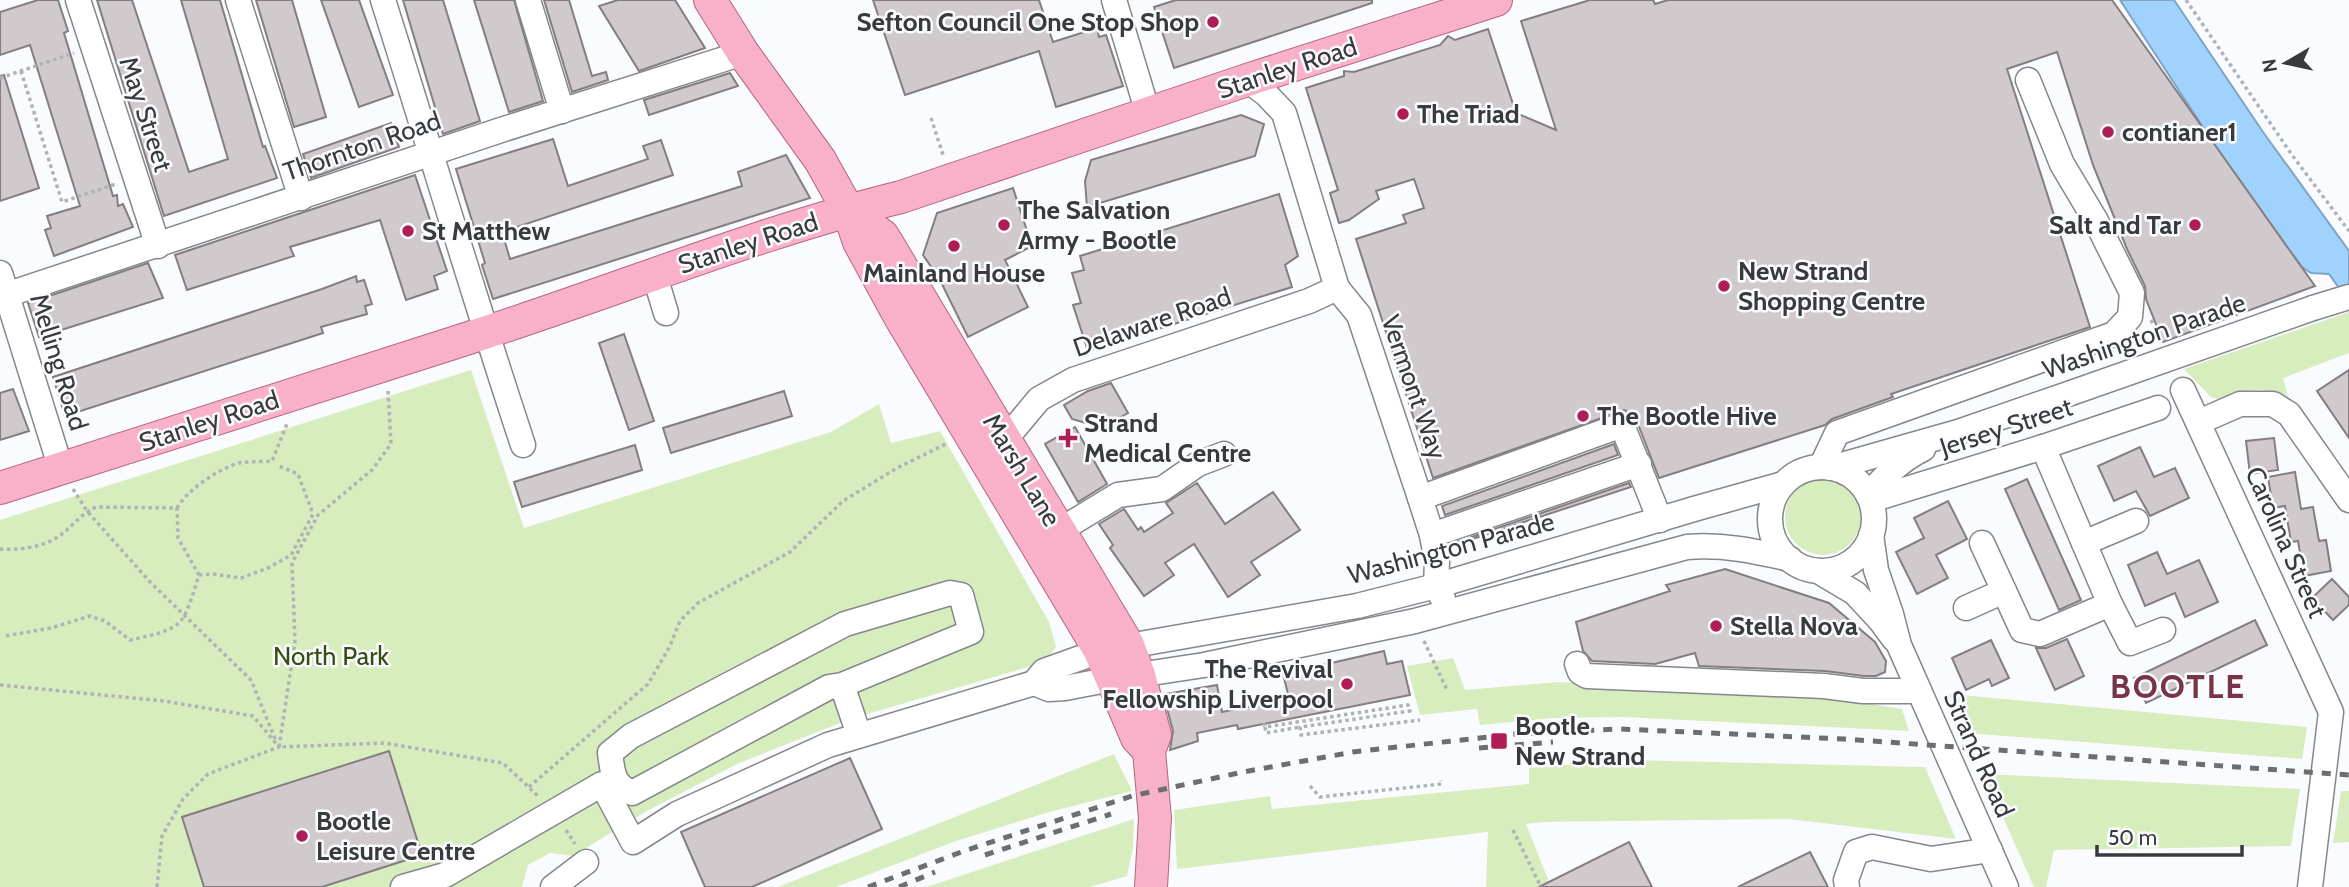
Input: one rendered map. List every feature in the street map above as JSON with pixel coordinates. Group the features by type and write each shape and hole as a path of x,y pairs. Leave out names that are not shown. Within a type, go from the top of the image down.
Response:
{"main road":[{"name":"Marsh Lane","path":"710,0 743,53 812,147 848,210 859,242 878,278 969,432 1048,538"},
{"name":"Stanley Road","path":"0,488 485,333 848,210 901,197 1247,80 1496,0"},
{"name":"Marsh Lane","path":"848,210 883,236 1004,441 1048,538 1120,662 1137,738 1149,751 1155,818 1151,887"}],"street":[{"name":"May Street","path":"78,0 158,246"},
{"path":"238,0 300,198"},
{"path":"383,0 485,333 523,445"},
{"path":"528,0 562,111"},
{"path":"1114,0 1149,113"},
{"name":"Thornton Road","path":"2,289 158,246 432,153 743,53"},
{"name":"Vermont Way","path":"1247,80 1266,94 1284,113 1337,288 1359,315 1420,498 1437,562 1436,586 1448,613"},
{"path":"1826,467 1837,433 2113,334 2130,317 2132,293 2096,221 2062,164 2028,80"},
{"path":"654,274 666,313"},
{"name":"Delaware Road","path":"1004,441 1039,400 1073,380 1309,301 1337,288"},
{"name":"Melling Road","path":"2,289 61,469"},
{"name":"Washington Parade","path":"1826,467 1958,432 2349,297"},
{"name":"Carolina Street","path":"2183,390 2331,712 2310,887"},
{"path":"2199,422 2240,404 2273,404 2288,414 2349,500"},
{"name":"Jersey Street","path":"1870,498 2043,447 2158,408"},
{"path":"1420,498 1622,425 1660,520"},
{"name":"Washington Parade","path":"1870,498 1888,473 1912,454 1958,432"},
{"path":"2043,447 2110,604 2130,643 2163,630"},
{"path":"1048,538 1118,495 1162,489 1198,464 1224,454"},
{"path":"1432,535 1639,464"},
{"path":"1826,467 1858,481 1870,498 1874,523 1865,549 1856,559 1832,570 1818,571 1803,567 1780,549 1770,520 1774,499 1783,484 1794,475 1809,469 1826,467"},
{"name":"Washington Parade","path":"1120,662 1436,586 1783,484"},
{"path":"2084,543 2136,521"},
{"name":"Strand Road","path":"1871,536 1876,570 1899,645 2006,886"},
{"path":"1982,543 2022,630 2040,634 2110,604"},
{"path":"402,887 445,875 602,784 633,842 677,814 828,745 1034,683 1044,671 1120,662 1267,653 1448,613 1687,547 1711,545 1790,559"},
{"name":"Strand Road","path":"1818,571 1855,593 1899,645"},
{"path":"1966,608 2004,590"},
{"path":"950,593 961,595 971,632 842,685 829,687 632,793 620,788 614,776 610,753 631,736 845,624 950,593"},
{"path":"1577,664 1580,672 1587,676 1824,686 1863,691 1918,691"},
{"path":"842,685 859,735"},
{"path":"1847,887 1846,880 1856,852 1872,847 1931,859 1990,850"},
{"path":"553,887 586,862"}],"path":[{"path":"2186,0 2291,155 2349,231"},
{"path":"0,78 93,47"},
{"path":"21,71 62,202 135,178"},
{"path":"931,118 950,180"},
{"path":"279,747 295,642 292,563 318,515 372,471 391,443 386,364"},
{"path":"5,636 51,628 90,616 105,621 130,640 172,631 186,616 199,575 178,538 177,508 183,496 211,477 239,463 272,461 301,391"},
{"path":"528,787 648,684 670,646 680,621 698,603 790,552 842,502 897,468 969,432"},
{"path":"199,575 241,578 268,568 291,555 313,514 298,474 279,466"},
{"path":"61,469 87,511 150,582 251,680 279,747"},
{"path":"0,549 26,548 56,538 87,511 96,507 177,508"},
{"path":"1415,621 1447,690"},
{"path":"0,685 164,701 253,716 279,747"},
{"path":"1408,705 1410,711 1300,727 1266,733 1264,725 1408,705"},
{"path":"1300,727 1301,735 1420,720"},
{"path":"157,887 162,836 183,799 208,774 279,747 384,743 503,763 554,811 586,862"},
{"path":"1310,786 1320,797 1441,784 1441,780"},
{"path":"1513,830 1541,887"}],"green space":[{"path":"2349,312 2349,353 2283,378 2289,400 2272,392 2255,390 2220,400 2211,397 2184,369"},
{"name":"North Park","path":"471,370 524,528 831,432 879,404 891,443 940,431 1049,622 1056,647 1045,662 850,719 737,764 647,811 573,856 550,853 528,865 522,887 0,887 0,520"},
{"path":"1823,479 1838,482 1850,490 1858,502 1861,517 1858,532 1850,544 1838,552 1823,555 1808,552 1796,544 1788,532 1785,517 1788,502 1796,490 1808,482"},
{"path":"1453,658 1465,690 1558,682 1805,693 1902,709 1909,731 1624,717 1553,718 1480,725 1477,709 1420,715 1407,666"},
{"path":"1949,694 2307,727 2302,759 1966,733"},
{"path":"1114,754 1132,791 1046,813 956,841 836,887 778,887"},
{"path":"1627,760 1925,767 1956,839 1789,819 1544,822 1526,824 1551,887 1486,887 1488,832 1177,869 1174,810 1270,796 1272,809 1529,784 1529,768"},
{"path":"1984,774 2300,789 2291,846 2054,850 2046,887 2034,887"},
{"path":"2341,791 2349,791 2349,842 2333,843"},
{"path":"1134,819 1133,848 1127,876 1090,887 926,887"}],"water":[{"path":"2120,0 2174,0 2263,132 2349,251 2349,302 2329,274 2311,273 2302,267 2253,204"}],"building":[{"path":"38,0 58,0 68,31 64,33 113,196 117,195 118,206 123,204 133,227 54,256 45,230 51,228 47,216 80,206 30,45 0,55 0,12"},
{"path":"97,0 132,0 189,172 228,159 181,0 220,0 263,147 265,146 277,178 164,216"},
{"path":"256,0 292,0 326,117 294,127"},
{"path":"321,0 359,0 393,95 359,107"},
{"path":"403,0 443,0 480,121 443,134"},
{"path":"474,0 514,0 543,101 509,112"},
{"path":"544,0 569,0 592,76 606,72 608,80 572,92"},
{"path":"618,0 675,0 705,48 639,71 599,6"},
{"path":"873,0 1039,0 1053,42 1097,28 1099,37 1106,35 1123,86 1056,107 1039,51 905,95"},
{"name":"Sefton Council One Stop Shop","path":"1176,0 1372,0 1372,3 1174,68 1154,7"},
{"name":"New Strand Shopping Centre","path":"1590,0 1653,0 1655,4 1668,0 2112,0 2315,286 2163,342 2146,299 2145,286 2093,165 2057,52 2007,69 2090,327 1891,394 1893,397 1832,419 1825,425 1659,478 1636,419 1624,410 1433,478 1356,239 1406,223 1403,215 1424,208 1414,179 1376,191 1379,199 1349,220 1339,223 1330,193 1338,190 1306,88 1344,76 1344,71 1354,72 1440,45 1448,36 1455,40 1488,29 1516,113 1556,130 1521,21"},
{"path":"730,73 738,86 649,115 644,100"},
{"path":"4,75 39,188 0,201 0,76"},
{"path":"1241,115 1264,124 1255,156 1087,207 1085,181 1091,160"},
{"path":"391,123 399,147 311,178 303,154"},
{"path":"553,139 568,186 648,159 643,146 661,140 673,175 502,232 510,259 742,186 738,172 786,155 810,198 493,299 482,265 485,263 456,169"},
{"path":"415,175 447,271 434,276 438,289 406,300 380,220 290,247 294,256 187,290 175,255"},
{"path":"1013,188 1032,246 1005,260 1028,307 968,337 939,278 923,255 937,213"},
{"path":"1279,194 1298,256 1285,265 1292,287 1088,351 1073,305 1081,303 1072,273 1084,270 1080,256"},
{"path":"148,263 163,298 39,337 28,303"},
{"path":"356,276 357,282 364,280 372,304 365,306 367,314 321,327 323,333 65,416 53,377"},
{"path":"624,334 654,421 629,430 599,343"},
{"path":"2349,370 2349,438 2317,391"},
{"path":"1111,383 1128,413 1102,428 1072,419 1064,405 1088,391"},
{"path":"13,389 29,431 0,440 0,393"},
{"path":"784,391 792,416 671,453 663,428"},
{"path":"1075,427 1107,484 1078,502 1045,444"},
{"path":"2274,438 2278,470 2250,474 2246,441"},
{"path":"1614,444 1618,455 1445,515 1442,506"},
{"path":"635,445 642,470 522,507 514,482"},
{"path":"2140,447 2154,477 2175,468 2189,498 2150,516 2136,491 2114,501 2098,466"},
{"path":"2295,472 2301,509 2313,507 2319,541 2326,540 2331,571 2304,576 2298,541 2291,542 2285,506 2273,508 2268,477"},
{"path":"2027,479 2081,600 2059,610 2005,489"},
{"path":"1197,483 1225,524 1273,492 1300,530 1251,562 1260,575 1228,597 1194,544 1165,563 1174,575 1144,596 1110,548 1113,545 1099,524 1124,509 1138,530 1141,527 1144,532 1173,513 1166,503"},
{"path":"1629,483 1631,487 1454,545 1454,543"},
{"path":"1948,501 1967,539 1936,555 1948,578 1917,594 1896,552 1924,538 1914,518"},
{"path":"2157,552 2167,574 2199,560 2218,602 2185,617 2175,593 2145,606 2128,565"},
{"name":"Stella Nova","path":"1725,569 1829,603 1875,642 1886,661 1885,672 1876,676 1864,676 1825,671 1699,666 1695,653 1655,664 1592,661 1583,651 1576,622 1670,591 1666,585"},
{"path":"2332,579 2349,597 2349,605 2333,620 2312,598"},
{"path":"2255,620 2267,645 2146,703 2134,678"},
{"path":"2067,639 2084,676 2055,690 2036,648 2046,648"},
{"path":"1991,640 2009,678 1992,686 1989,679 1966,690 1952,658"},
{"path":"1384,651 1387,664 1402,661 1410,695 1238,729 1237,725 1197,733 1198,741 1170,750 1173,731 1164,697 1166,694 1217,685 1222,712 1289,698 1283,674"},
{"name":"Bootle Leisure Centre","path":"389,751 422,855 322,887 204,887 182,817"},
{"path":"850,758 882,829 752,887 705,887 681,832"},
{"path":"1629,842 1652,887 1539,887"},
{"path":"1810,852 1828,887 1738,887"}],"railway":[{"path":"868,887 964,851 1132,796 1353,752 1515,734 1620,729 1844,739 2349,775"},
{"path":"1479,748 1553,742"},
{"path":"985,855 1111,814"},
{"path":"899,887 935,872"}],"place":[{"name":"Sefton Council One Stop Shop","path":"1213,22"},
{"name":"The Triad","path":"1403,114"},
{"name":"contianer1","path":"2108,132"},
{"name":"The Salvation Army - Bootle","path":"1004,225"},
{"name":"Salt and Tar","path":"2195,225"},
{"name":"St Matthew","path":"408,231"},
{"name":"Mainland House","path":"954,246"},
{"name":"New Strand Shopping Centre","path":"1724,286"},
{"name":"The Bootle Hive","path":"1583,416"},
{"name":"Strand Medical Centre","path":"1068,438"},
{"name":"Stella Nova","path":"1716,626"},
{"name":"The Revival Fellowship Liverpool","path":"1347,684"},
{"name":"Bootle New Strand","path":"1499,741"},
{"name":"Bootle Leisure Centre","path":"302,836"}],"district":[{"name":"BOOTLE","path":"2178,686"}]}
